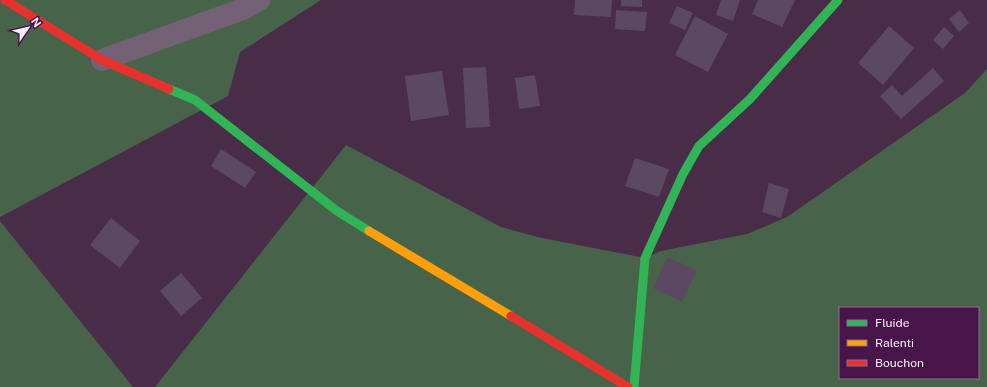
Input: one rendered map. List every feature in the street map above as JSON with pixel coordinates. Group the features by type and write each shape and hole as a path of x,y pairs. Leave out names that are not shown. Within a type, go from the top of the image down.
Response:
{"street":[{"path":"5,0 102,60 195,100 336,211 628,387"},
{"path":"102,60 243,9 259,0"},
{"path":"634,387 645,258 683,174 699,146 750,99 838,0"}],"green space":[{"path":"0,0 321,0 240,52 228,96 0,217"},
{"path":"987,69 987,387 155,387 346,145 501,227 542,238 645,258 661,251 747,234 787,217 965,93"},
{"path":"0,221 133,387 0,387"}],"building":[{"path":"575,0 612,0 611,17 574,15"},
{"path":"621,0 642,0 642,7 621,6"},
{"path":"721,0 740,0 733,21 716,15"},
{"path":"758,0 795,0 782,27 752,14"},
{"path":"677,6 693,13 685,30 669,23"},
{"path":"616,10 647,12 645,31 615,29"},
{"path":"960,10 969,23 959,32 949,19"},
{"path":"695,16 728,34 708,72 675,55"},
{"path":"889,26 914,48 883,85 858,63"},
{"path":"944,27 954,36 943,49 933,40"},
{"path":"486,67 490,127 466,128 463,68"},
{"path":"933,68 944,81 901,119 880,96 892,85 902,96"},
{"path":"442,71 449,115 411,121 405,76"},
{"path":"535,75 540,106 519,109 515,78"},
{"path":"221,149 256,172 245,188 211,166"},
{"path":"635,158 669,169 659,197 625,186"},
{"path":"769,183 789,189 781,218 762,212"},
{"path":"111,218 140,241 120,268 90,245"},
{"path":"667,257 697,270 682,302 653,288"},
{"path":"181,273 202,298 181,316 160,291"}],"traffic: fast":[{"path":"634,387 645,258 683,174 699,146 750,99 838,0"},
{"path":"169,89 195,100 337,211 369,231"}],"traffic: slow":[{"path":"369,231 511,316"}],"traffic: jam":[{"path":"5,0 102,60 169,89"},
{"path":"511,316 628,387"}]}
